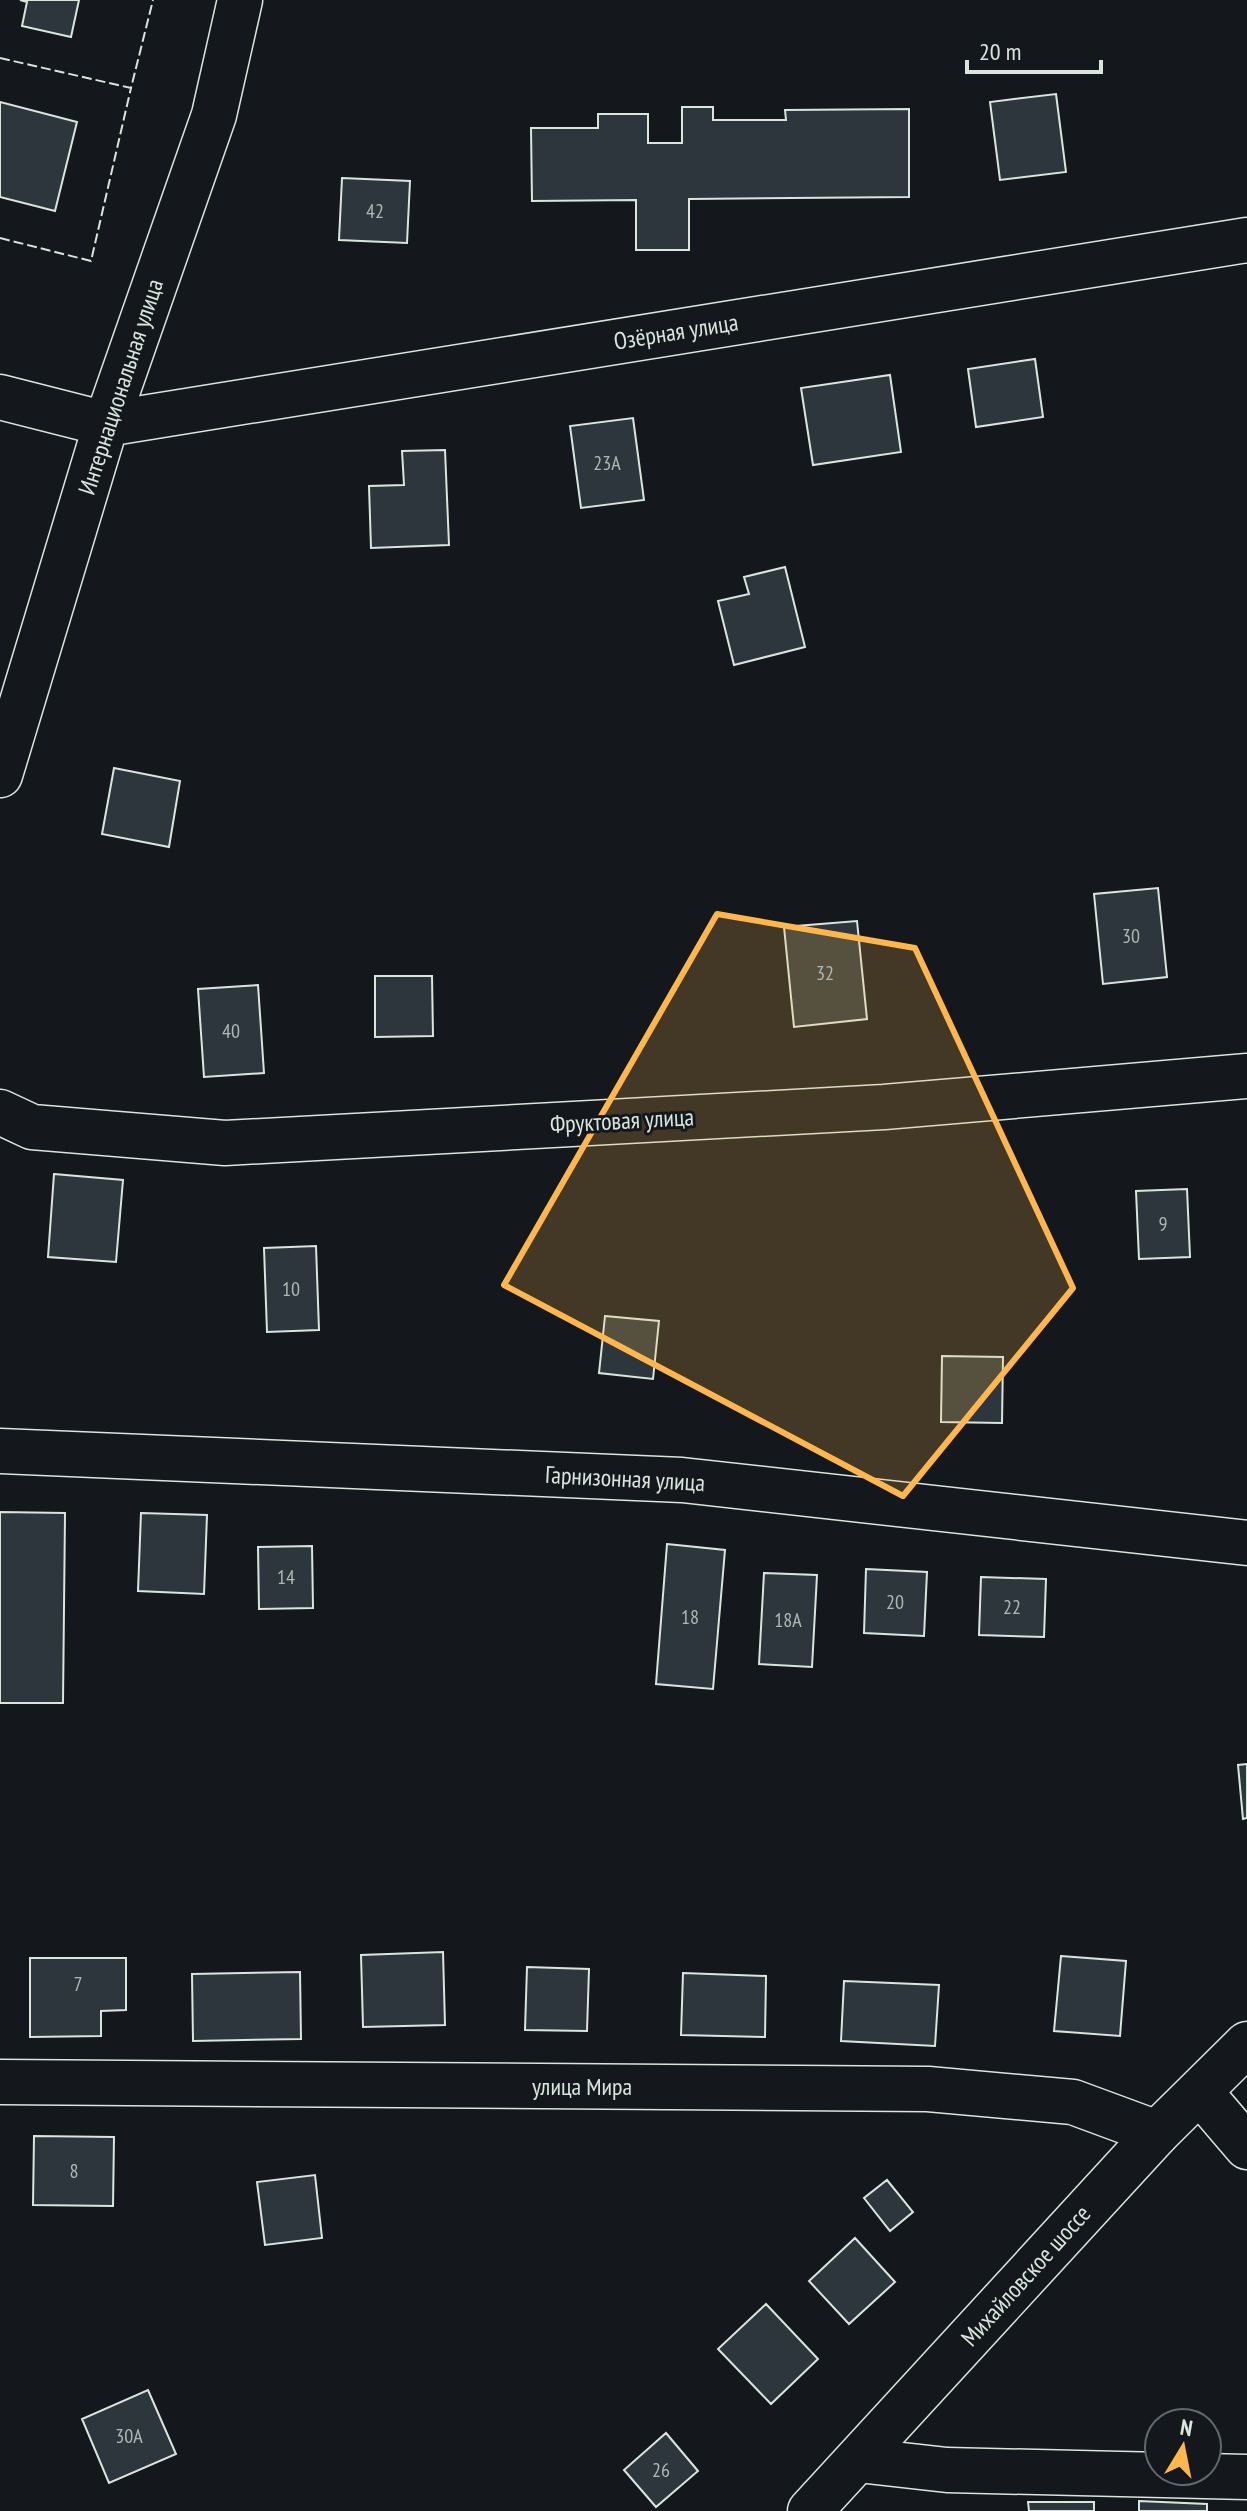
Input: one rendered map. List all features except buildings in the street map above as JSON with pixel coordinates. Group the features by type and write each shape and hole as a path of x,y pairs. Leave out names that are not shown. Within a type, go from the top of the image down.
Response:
{"street":[{"name":"Интернациональная улица","path":"0,775 106,424 214,115 240,0"},
{"name":"Озёрная улица","path":"106,424 1247,240"},
{"path":"0,397 106,424"},
{"name":"Фруктовая улица","path":"0,1112 32,1127 225,1143 884,1107 1247,1076"},
{"name":"Гарнизонная улица","path":"0,1451 682,1480 1247,1543"},
{"name":"Михайловское шоссе","path":"810,2511 1157,2133 1247,2044"},
{"name":"улица Мира","path":"0,2082 928,2089 1073,2102 1157,2133"},
{"path":"1200,2092 1247,2147"},
{"path":"858,2460 947,2470 1247,2477"}],"highlighted area":[{"path":"717,914 915,948 1073,1288 903,1496 504,1285"}],"fence":[{"path":"0,58 131,88 153,0"},
{"path":"0,238 91,261 131,88"}]}
